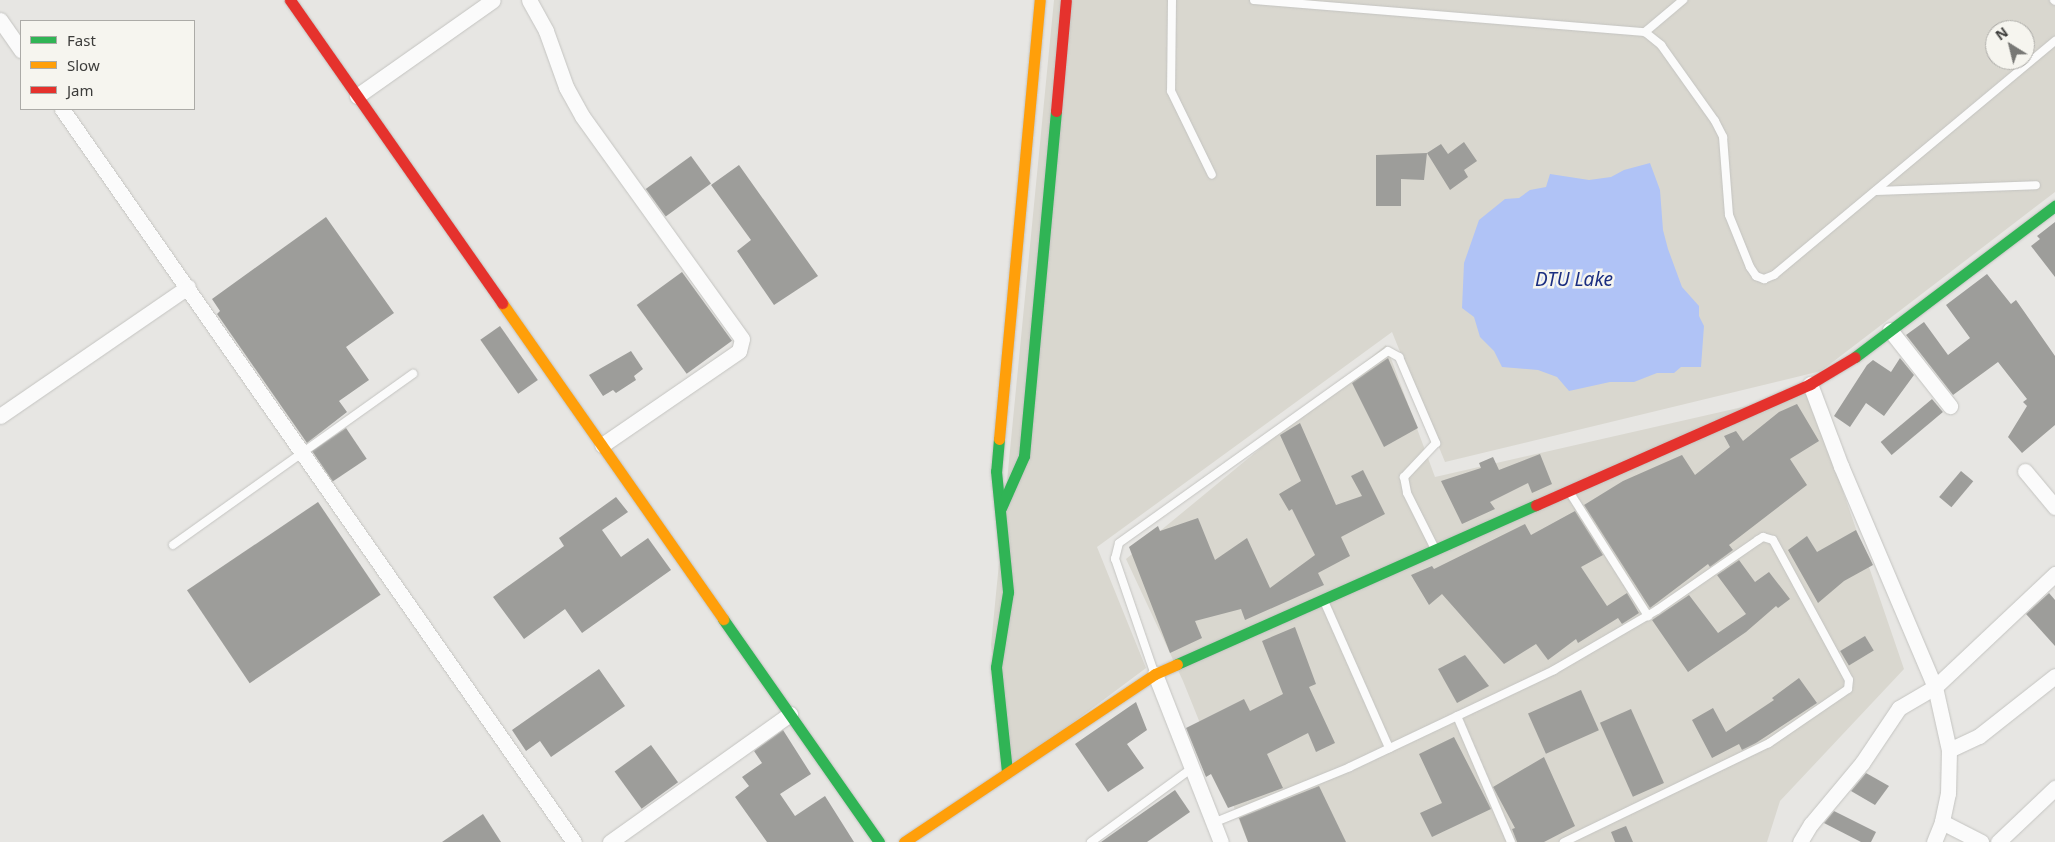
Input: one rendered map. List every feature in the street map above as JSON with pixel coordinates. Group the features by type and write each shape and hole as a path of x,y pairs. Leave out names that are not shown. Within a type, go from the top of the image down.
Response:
{"street":[{"path":"290,0 879,842"},
{"path":"357,96 493,0"},
{"path":"529,0 546,31 566,87 582,116 742,339 739,350 602,445"},
{"path":"1007,772 996,667 1008,592 996,471 1040,0"},
{"path":"1000,508 1024,456 1066,0"},
{"path":"0,20 20,49"},
{"path":"63,110 574,842"},
{"path":"904,842 1155,674 1570,492 1810,384 1853,359 2055,206"},
{"path":"0,416 188,288"},
{"path":"1890,330 1950,406"},
{"path":"1810,384 1841,466 1935,687 1949,750 1948,793 1942,822 1934,842"},
{"path":"2025,471 2055,507"},
{"path":"1800,842 1811,824 1862,763 1890,717 1900,708 1935,687 2055,574"},
{"path":"1155,674 1221,842"},
{"path":"1949,750 1979,736 2055,676"},
{"path":"610,842 790,714"},
{"path":"1998,842 2055,788"},
{"path":"1942,822 1981,842"}],"lane":[{"path":"1172,0 1171,91 1212,175"},
{"path":"1254,0 1645,32 1661,45 1715,121 1723,137 1729,215 1756,276 1764,279 1774,276 2055,41"},
{"path":"1645,32 1683,0"},
{"path":"1876,191 2036,185"},
{"path":"1155,674 1115,559 1119,543 1388,351 1399,357 1435,440 1434,446 1404,477 1407,493 1435,550"},
{"path":"173,545 413,374"},
{"path":"1570,492 1648,616"},
{"path":"1213,823 1389,748 1554,670 1648,616 1758,540 1768,538 1773,540 1850,686 1769,743 1564,842"},
{"path":"1323,599 1389,748"},
{"path":"1457,716 1511,842"},
{"path":"1090,842 1192,768"}],"shaded area":[{"path":"1054,0 2055,0 2055,192 1821,371 1445,462 1392,332 1097,547 1146,668 1007,772 991,645"},
{"path":"1386,345 1435,477 1809,392 1904,669 1780,801 1767,842 1248,842 1183,681 1126,559"}],"water":[{"name":"DTU Lake","path":"1650,163 1660,190 1663,230 1668,249 1682,287 1699,306 1699,316 1704,326 1701,367 1681,367 1674,373 1657,373 1634,382 1610,382 1569,391 1557,377 1538,370 1502,367 1494,351 1480,337 1474,317 1462,308 1464,263 1479,220 1505,199 1519,198 1530,190 1546,187 1550,174 1589,180 1611,177 1624,170"}],"building":[{"path":"1464,142 1477,161 1464,170 1468,177 1450,190 1427,153 1441,144 1448,154"},
{"path":"1427,153 1424,180 1401,179 1401,206 1376,206 1376,155"},
{"path":"691,156 711,184 666,216 646,189"},
{"path":"739,165 818,276 774,305 737,251 751,240 711,185"},
{"path":"326,217 394,313 346,347 369,380 339,401 347,412 307,443 217,314 220,311 212,299"},
{"path":"2055,222 2055,277 2031,246 2040,239 2037,236"},
{"path":"682,272 732,341 687,374 637,305"},
{"path":"1987,274 2011,304 2016,300 2055,356 2055,425 2022,453 2008,437 2027,406 2023,402 2027,399 1998,362 1953,395 1906,335 1924,322 1948,355 1970,338 1946,305"},
{"path":"500,326 538,380 518,394 480,340"},
{"path":"631,351 643,369 634,376 636,380 616,393 613,390 603,396 589,375"},
{"path":"1388,358 1418,428 1384,447 1352,383"},
{"path":"1900,358 1914,375 1884,416 1866,403 1850,427 1834,416 1867,365 1873,360 1891,372"},
{"path":"1932,399 1943,412 1892,455 1881,442"},
{"path":"1797,404 1819,441 1790,459 1807,485 1729,545 1733,550 1710,567 1708,564 1650,608 1584,505 1623,481 1682,455 1695,475 1730,447 1724,436 1736,431 1743,441 1779,412"},
{"path":"1300,423 1336,505 1362,496 1351,476 1363,470 1385,514 1341,537 1350,556 1318,573 1324,585 1245,620 1241,609 1195,621 1202,638 1170,653 1129,547 1158,526 1160,531 1198,518 1215,560 1247,538 1270,588 1315,555 1292,509 1289,511 1279,494 1301,481 1280,435"},
{"path":"346,428 367,459 333,482 312,451"},
{"path":"1540,454 1552,484 1532,493 1528,483 1490,502 1495,509 1462,524 1441,481 1481,468 1479,463 1493,457 1499,470"},
{"path":"1961,471 1973,481 1951,507 1939,497"},
{"path":"616,497 628,512 602,530 621,557 648,538 671,570 582,633 565,609 524,639 493,597 564,546 559,538"},
{"path":"318,502 381,595 250,683 187,590"},
{"path":"1575,511 1603,555 1581,567 1607,606 1627,593 1639,613 1622,624 1618,618 1578,643 1576,639 1548,660 1536,644 1504,664 1442,594 1429,605 1411,575 1432,566 1434,569 1525,524 1531,535"},
{"path":"1856,530 1873,565 1844,581 1818,603 1788,550 1807,536 1817,552"},
{"path":"1739,560 1755,582 1769,572 1790,599 1778,608 1776,606 1746,632 1688,672 1652,620 1689,595 1718,633 1746,614 1717,575"},
{"path":"2049,593 2055,600 2055,646 2026,614"},
{"path":"1295,627 1316,684 1309,687 1335,743 1316,752 1308,733 1267,754 1283,788 1228,808 1211,774 1206,777 1186,728 1244,699 1250,711 1283,694 1262,641"},
{"path":"1865,636 1874,651 1849,666 1840,651"},
{"path":"1465,655 1489,686 1457,703 1438,669"},
{"path":"599,669 625,706 551,757 540,741 526,751 512,730"},
{"path":"1799,678 1817,703 1756,743 1742,750 1739,744 1712,758 1692,720 1713,708 1726,732 1774,700 1772,698"},
{"path":"1581,690 1599,730 1546,754 1528,714"},
{"path":"1136,702 1147,730 1127,744 1144,768 1108,792 1075,744"},
{"path":"1631,709 1664,783 1633,797 1600,723"},
{"path":"783,730 811,774 780,794 795,816 825,796 854,842 767,842 735,797 749,786 742,777 762,763 754,751"},
{"path":"1454,737 1491,809 1432,837 1420,813 1442,803 1419,754"},
{"path":"651,745 678,782 642,809 615,771"},
{"path":"1544,757 1575,826 1544,842 1517,842 1512,829 1515,828 1493,787"},
{"path":"1866,773 1889,786 1875,805 1851,791"},
{"path":"1319,786 1346,842 1248,842 1239,818"},
{"path":"1175,790 1190,812 1147,842 1101,842"},
{"path":"1834,811 1876,832 1871,842 1861,842 1824,823"},
{"path":"483,814 501,842 442,842"},
{"path":"1626,826 1633,842 1615,842 1611,832"}],"traffic: fast":[{"path":"1001,508 1024,456 1056,111"},
{"path":"1855,357 2055,206"},
{"path":"999,439 996,471 1008,592 996,667 1007,772"},
{"path":"1177,664 1536,505"},
{"path":"723,619 879,842"}],"traffic: slow":[{"path":"999,439 1040,0"},
{"path":"502,303 723,619"},
{"path":"904,842 1155,674 1177,664"}],"traffic: jam":[{"path":"290,0 502,303"},
{"path":"1056,111 1066,0"},
{"path":"1536,505 1810,384 1855,357"}]}
